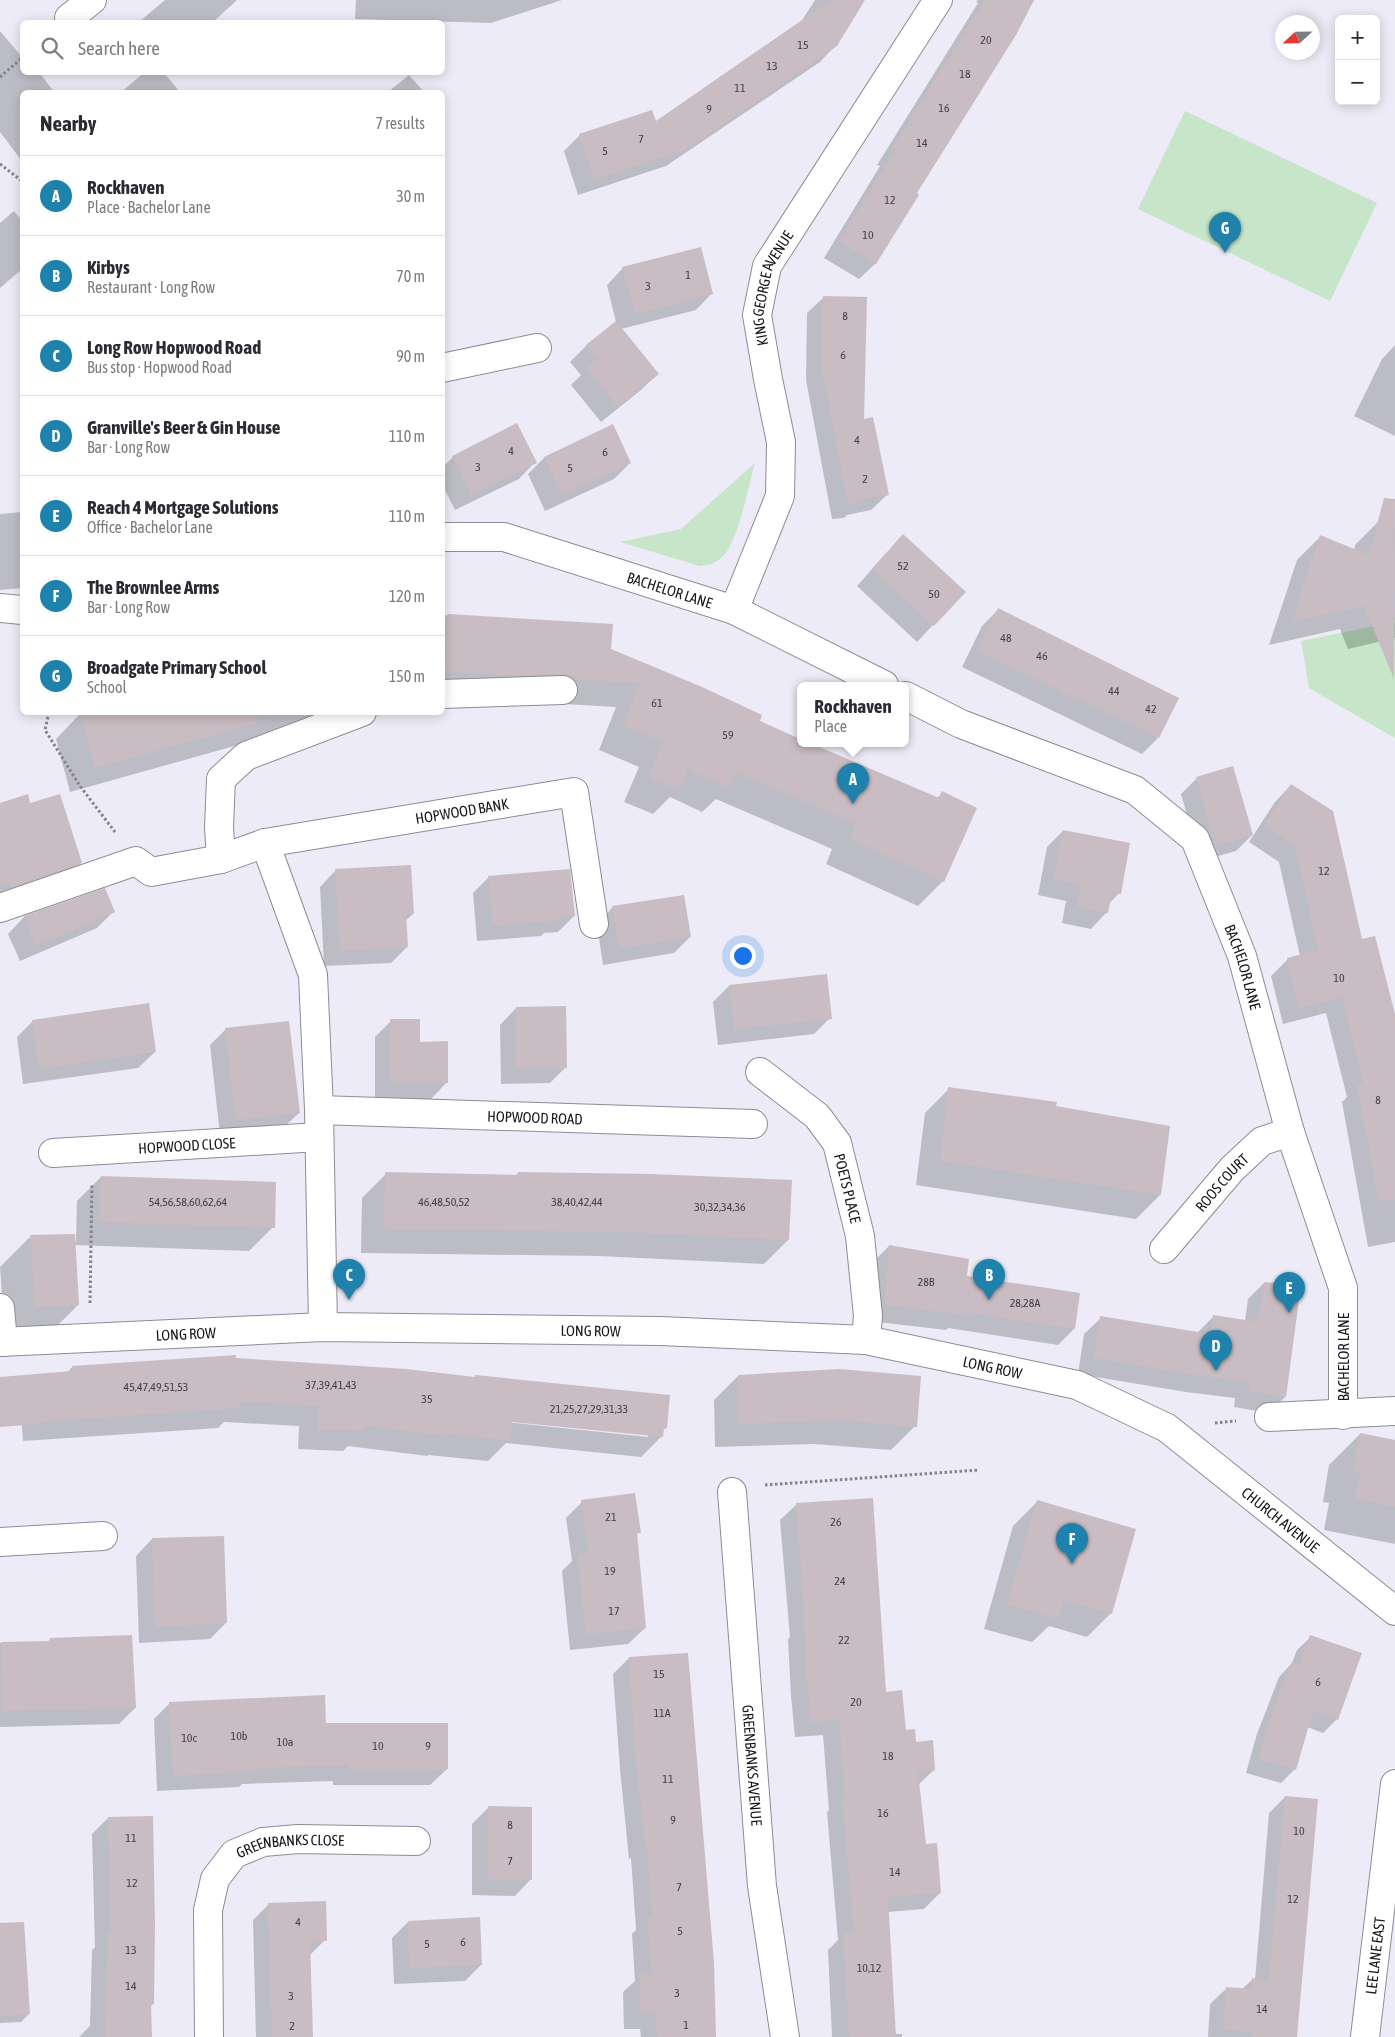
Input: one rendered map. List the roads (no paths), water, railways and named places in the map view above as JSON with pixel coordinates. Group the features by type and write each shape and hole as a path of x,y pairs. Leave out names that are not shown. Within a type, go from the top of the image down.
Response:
{"street":[{"path":"69,18 92,0"},
{"name":"KING GEORGE AVENUE","path":"734,610 780,496 782,442 768,379 757,315 767,266 938,0"},
{"path":"445,367 536,348"},
{"name":"BACHELOR LANE","path":"445,537 504,537 734,610 878,682"},
{"path":"0,608 20,610"},
{"path":"445,694 563,690"},
{"name":"BACHELOR LANE","path":"909,698 961,724 1135,790 1195,839 1242,956 1290,1132 1344,1288 1343,1414"},
{"path":"221,859 219,826 221,778 246,756 354,715"},
{"name":"HOPWOOD BANK","path":"0,908 136,861 151,872 221,859 265,843 574,792 594,924"},
{"path":"265,843 313,975 323,1327"},
{"name":"POETS PLACE","path":"760,1072 817,1116 837,1143 860,1236 868,1316 866,1340"},
{"name":"HOPWOOD ROAD","path":"318,1110 753,1124"},
{"name":"ROOS COURT","path":"1164,1249 1238,1164 1262,1141 1290,1132"},
{"name":"HOPWOOD CLOSE","path":"53,1153 319,1137"},
{"path":"0,1308 1,1342"},
{"name":"LONG ROW","path":"1,1342 323,1327 660,1331 866,1340 1077,1385 1166,1428"},
{"path":"1269,1417 1395,1411"},
{"name":"CHURCH AVENUE","path":"1166,1428 1395,1611"},
{"name":"GREENBANKS AVENUE","path":"732,1492 762,1886 785,2037"},
{"path":"0,1542 102,1536"},
{"name":"LEE LANE EAST","path":"1365,2037 1395,1784"},
{"name":"GREENBANKS CLOSE","path":"209,2037 208,1910 215,1879 234,1854 262,1842 298,1839 416,1841"}],"place":[{"name":"Broadgate Primary School","path":"1225,253"},
{"name":"Rockhaven","path":"853,804"},
{"name":"Long Row Hopwood Road","path":"349,1300"},
{"name":"Kirbys","path":"989,1300"},
{"name":"Reach 4 Mortgage Solutions","path":"1289,1313"},
{"name":"Granville's Beer & Gin House","path":"1216,1371"},
{"name":"The Brownlee Arms","path":"1072,1564"}]}
